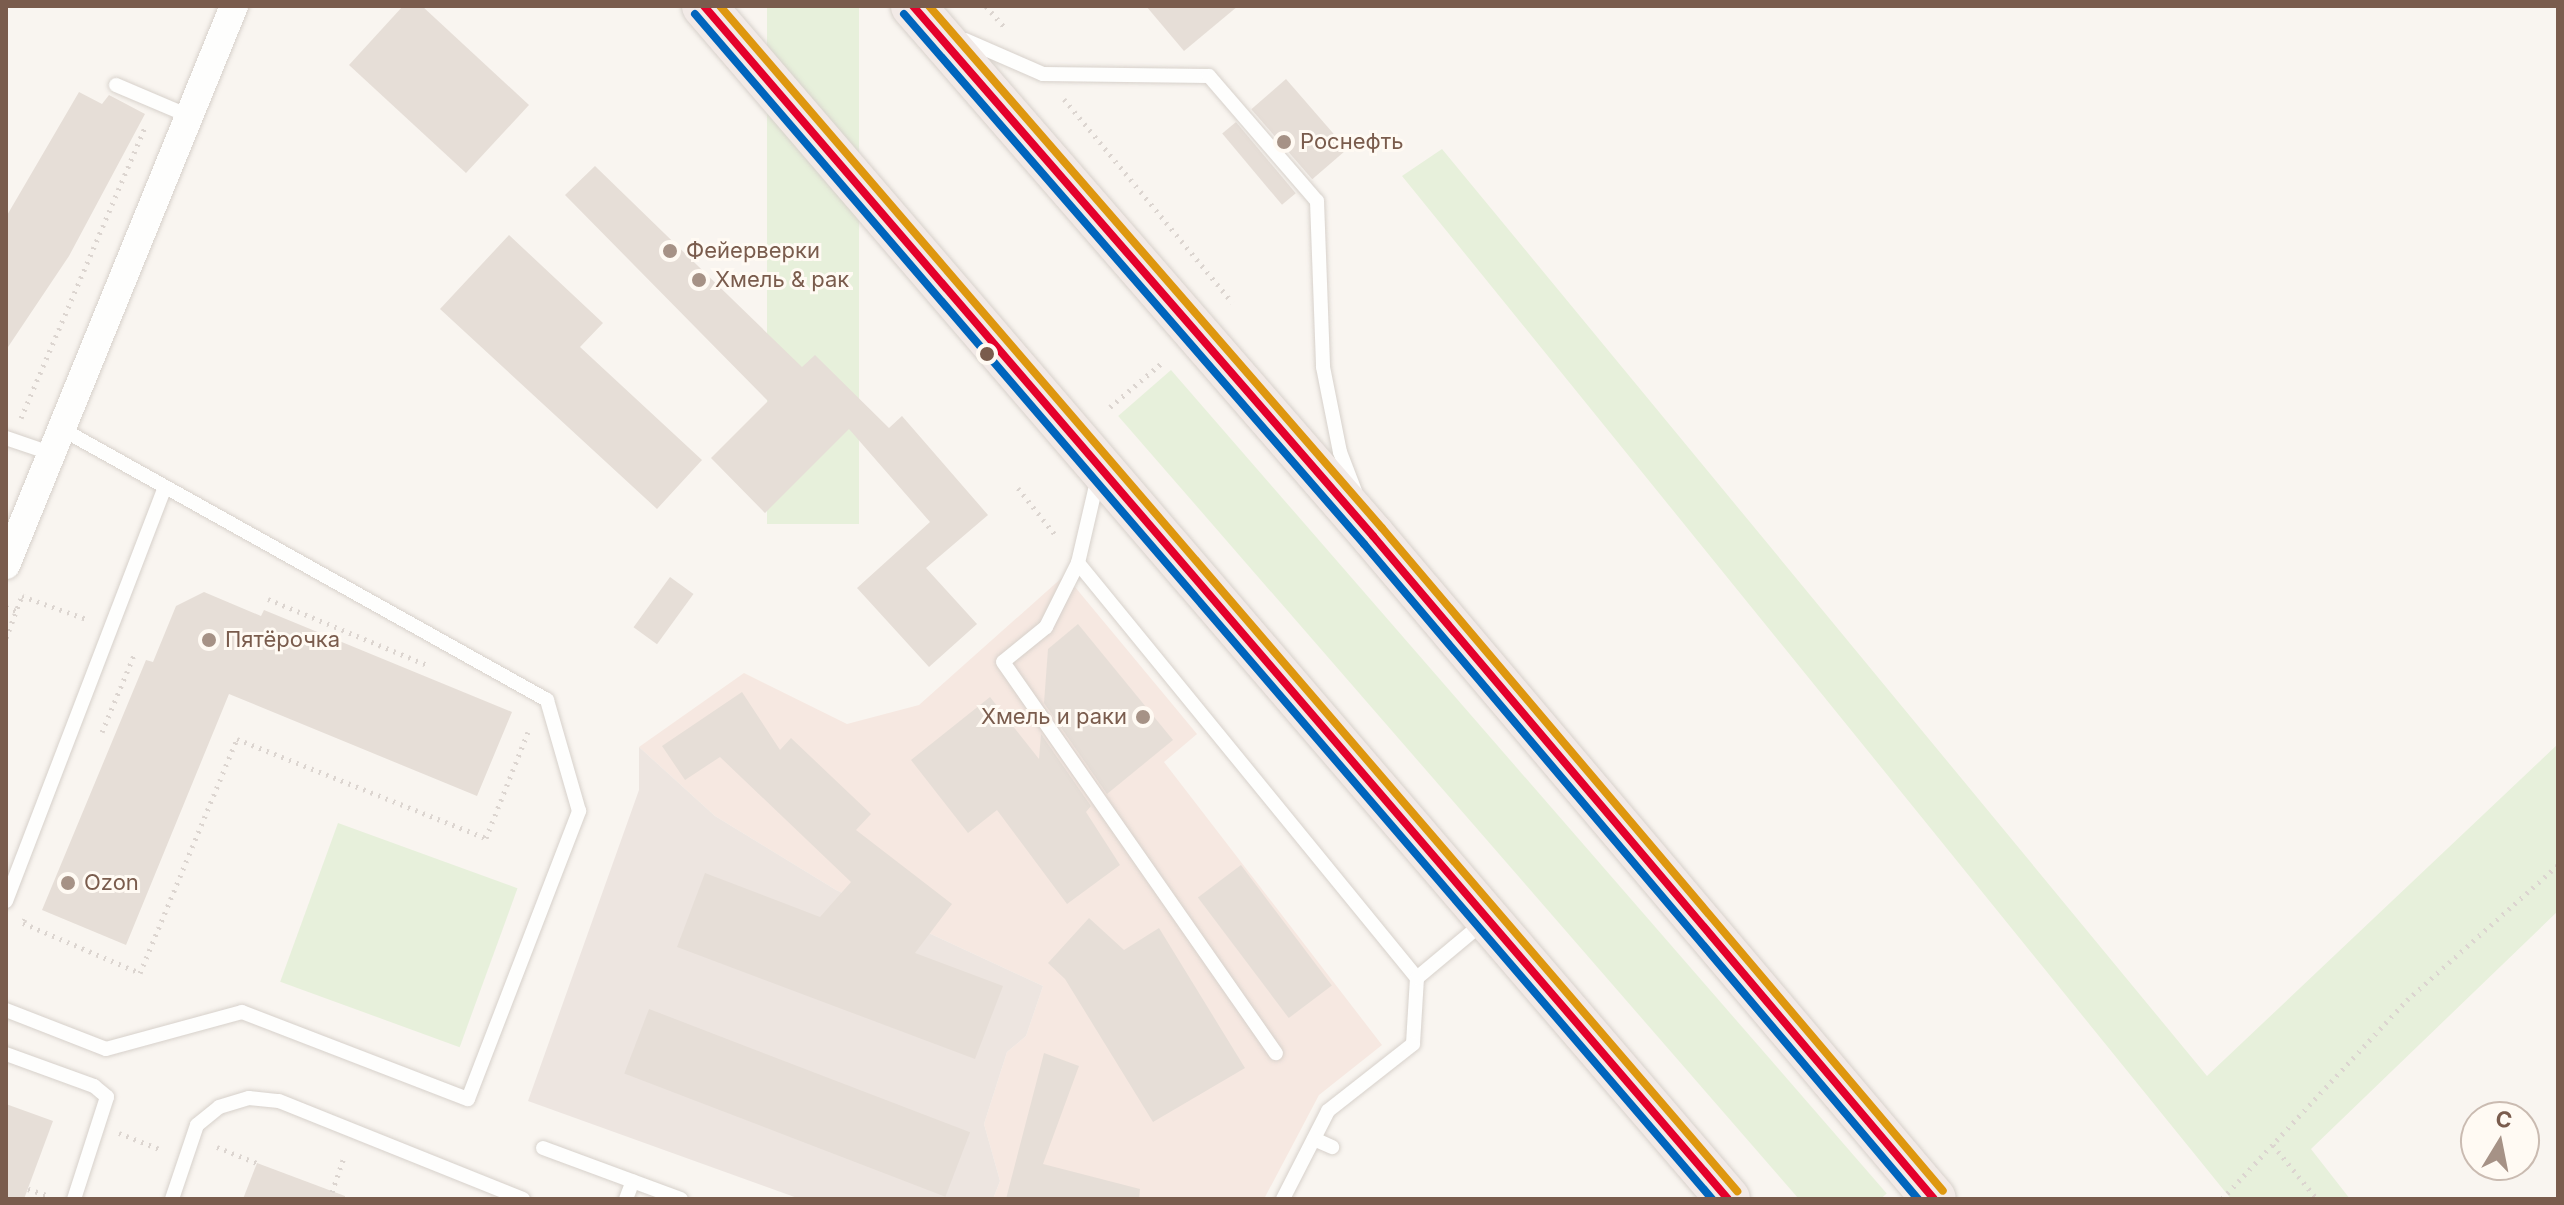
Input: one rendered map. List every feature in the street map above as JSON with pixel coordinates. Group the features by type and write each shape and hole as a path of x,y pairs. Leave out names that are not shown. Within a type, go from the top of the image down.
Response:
{"highway":[{"path":"704,6 1728,1199"},
{"path":"915,8 1373,536 1934,1199"}],"street":[{"path":"6,565 234,6"}],"lane":[{"path":"915,8 983,52 1043,74 1209,76 1317,201 1323,367 1340,452 1373,536"},
{"path":"116,85 189,116"},
{"path":"6,1010 106,1049 242,1012 468,1099 579,811 547,700 165,487 55,441 9,438"},
{"path":"1101,465 1078,563 1046,627 1003,662 1276,1053"},
{"path":"6,901 165,487"},
{"path":"1078,563 1417,978 1413,1044 1328,1111 1283,1199"},
{"path":"1417,978 1488,918"},
{"path":"6,1054 94,1086 107,1097 74,1199"},
{"path":"172,1199 197,1125 219,1107 264,1100 523,1199"},
{"path":"1314,1139 1332,1147"},
{"path":"543,1148 681,1199"},
{"path":"626,1199 633,1181"}],"path":[{"path":"986,6 1232,302"},
{"path":"9,438 156,103"},
{"path":"1110,407 1164,361"},
{"path":"1018,488 1078,563"},
{"path":"22,596 112,629"},
{"path":"268,599 438,670"},
{"path":"6,607 16,611"},
{"path":"99,740 134,655"},
{"path":"29,909 23,923 140,973 237,739 486,838 531,725"},
{"path":"2222,1199 2407,1000 2558,865"},
{"path":"100,1126 185,1159"},
{"path":"210,1159 218,1137"},
{"path":"333,1145 361,1155"},
{"path":"2273,1145 2317,1199"},
{"path":"215,1146 257,1163"},
{"path":"332,1192 347,1150"},
{"path":"28,1189 59,1199"}],"shaded area":[{"path":"1065,575 1197,734 1164,762 1382,1045 1319,1095 1264,1199 993,1199 1000,1181 984,1124 1007,1052 1026,1036 1043,986 836,890 715,816 639,747 744,673 847,724 919,705"},
{"path":"639,747 715,816 836,890 1043,986 1026,1036 1007,1052 984,1124 1000,1181 993,1199 800,1199 528,1101 639,790"}],"green space":[{"path":"767,6 859,6 859,524 767,524"},
{"path":"1442,149 2207,1076 2558,744 2558,911 2311,1149 2350,1199 2231,1199 1402,176"},
{"path":"1171,370 1887,1193 1880,1199 1799,1199 1118,416"},
{"path":"338,823 517,888 460,1047 280,982"}],"building":[{"path":"403,6 422,6 529,105 466,173 349,65"},
{"path":"1146,6 1238,6 1184,51"},
{"path":"1286,79 1347,149 1312,179 1251,109"},
{"path":"79,92 102,104 109,95 145,114 69,256 6,350 6,217"},
{"path":"1236,122 1296,193 1282,205 1222,134"},
{"path":"595,166 802,367 815,355 889,428 902,416 988,515 926,568 977,624 929,667 857,588 930,522 849,429 765,513 711,458 768,401 565,195"},
{"path":"509,235 603,323 580,347 702,460 657,509 440,309"},
{"path":"670,577 693,594 657,644 634,627"},
{"path":"204,592 261,616 264,610 512,712 477,796 229,694 126,945 42,910 146,660 153,662 176,606"},
{"path":"1078,624 1173,740 1107,794 1044,703 1048,649"},
{"path":"742,692 780,750 791,738 871,814 856,830 952,904 915,953 1003,986 975,1059 677,947 705,873 820,917 851,882 720,757 685,780 662,746"},
{"path":"990,697 1039,759 1041,734 1091,806 1086,812 1120,865 1067,904 997,810 968,833 911,760"},
{"path":"1241,865 1332,986 1289,1018 1198,897"},
{"path":"1089,918 1124,950 1159,928 1245,1068 1153,1122 1065,979 1048,963"},
{"path":"649,1009 970,1132 945,1197 624,1073"},
{"path":"1044,1053 1079,1066 1043,1164 1140,1189 1139,1199 1006,1199"},
{"path":"6,1104 53,1121 24,1199 6,1199"},
{"path":"257,1163 345,1196 345,1199 243,1199"}],"transit line":[{"path":"704,6 1728,1199"},
{"path":"720,6 1737,1191"},
{"path":"913,6 1373,536 1934,1199"},
{"path":"929,6 1382,528 1943,1191"},
{"path":"695,14 1712,1199"},
{"path":"904,14 1364,544 1918,1199"}],"place":[{"name":"Роснефть","path":"1284,142"},
{"name":"Фейерверки","path":"670,251"},
{"name":"Хмель & рак","path":"699,280"},
{"name":"Пятёрочка","path":"209,640"},
{"name":"Хмель и раки","path":"1143,717"},
{"name":"Ozon","path":"68,883"}]}
